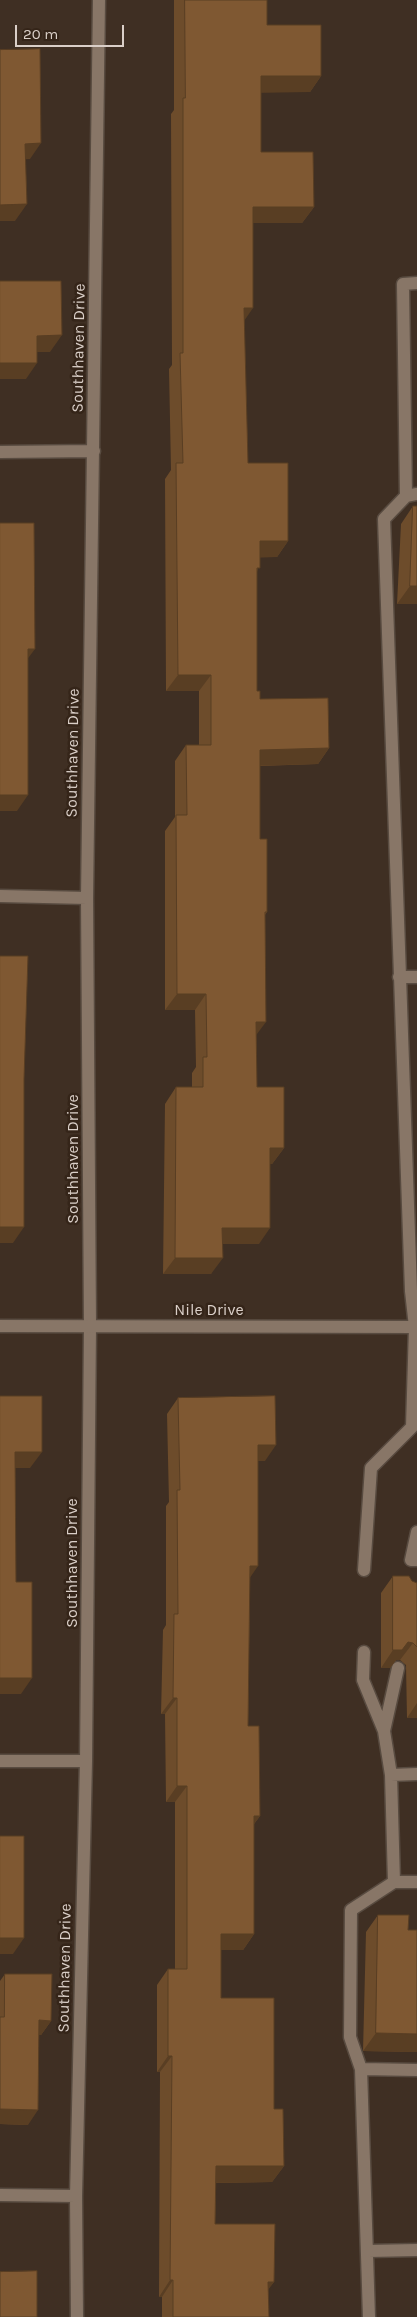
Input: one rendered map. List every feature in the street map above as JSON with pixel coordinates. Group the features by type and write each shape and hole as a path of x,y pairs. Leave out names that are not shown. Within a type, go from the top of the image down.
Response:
{"street":[{"name":"Southhaven Drive","path":"77,2317 76,2196 86,1761 90,1326 87,898 94,451 98,0"},
{"path":"417,283 403,284 411,495 384,519 399,977 413,1233 411,1291 416,1327 412,1427 417,1440"},
{"path":"0,452 94,451"},
{"path":"0,896 87,898"},
{"path":"399,977 417,977"},
{"name":"Nile Drive","path":"0,1326 416,1327"},
{"path":"364,1570 371,1468 412,1427"},
{"path":"413,1563 417,1532"},
{"path":"364,1652 363,1680 384,1731 391,1775 394,1882"},
{"path":"384,1731 398,1668"},
{"path":"0,1761 86,1761"},
{"path":"391,1775 417,1774"},
{"path":"369,2317 361,2070 350,2037 351,1910 394,1882 417,1882"},
{"path":"361,2070 417,2070"},
{"path":"0,2196 76,2196"},
{"path":"368,2251 417,2250"}],"building":[{"path":"185,0 267,0 267,25 321,25 321,76 261,76 261,152 313,152 314,207 253,207 253,308 244,308 248,463 288,463 288,541 260,541 260,568 257,568 257,691 260,691 260,699 328,698 329,748 260,750 260,839 267,839 267,912 265,912 266,1022 256,1022 257,1087 284,1087 284,1148 270,1148 270,1228 222,1228 223,1258 175,1258 176,1087 203,1087 203,1057 207,1057 206,994 177,994 176,815 187,815 186,745 211,745 211,675 178,675 176,463 183,463 180,353 183,353"},
{"path":"40,49 41,143 25,144 27,204 0,205 0,50"},
{"path":"0,281 61,281 62,335 37,336 37,363 0,363"},
{"path":"413,506 417,506 417,586 410,586"},
{"path":"0,523 34,523 35,649 28,649 28,795 0,795"},
{"path":"0,956 28,956 24,1079 24,1227 0,1227"},
{"path":"0,1396 42,1396 42,1452 15,1452 16,1582 32,1582 32,1678 0,1678"},
{"path":"275,1396 276,1445 258,1445 258,1566 250,1566 248,1726 259,1726 260,1816 254,1816 254,1934 221,1934 221,1998 274,1998 274,2109 283,2109 284,2166 216,2166 215,2224 275,2224 274,2282 268,2282 269,2317 173,2317 173,2280 170,2280 172,2056 168,2056 168,1969 187,1969 187,1786 177,1786 177,1698 173,1698 174,1614 178,1614 177,1490 180,1490 178,1398"},
{"path":"393,1576 409,1576 412,1581 417,1583 417,1647 413,1643 408,1642 402,1650 393,1650"},
{"path":"0,1836 24,1836 24,1938 0,1938"},
{"path":"378,1915 409,1915 408,1930 417,1930 417,2034 376,2033"},
{"path":"5,1974 52,1974 51,2021 39,2020 38,2110 0,2109 0,2017 4,2017"},
{"path":"37,2271 37,2317 0,2317 0,2272"}]}
